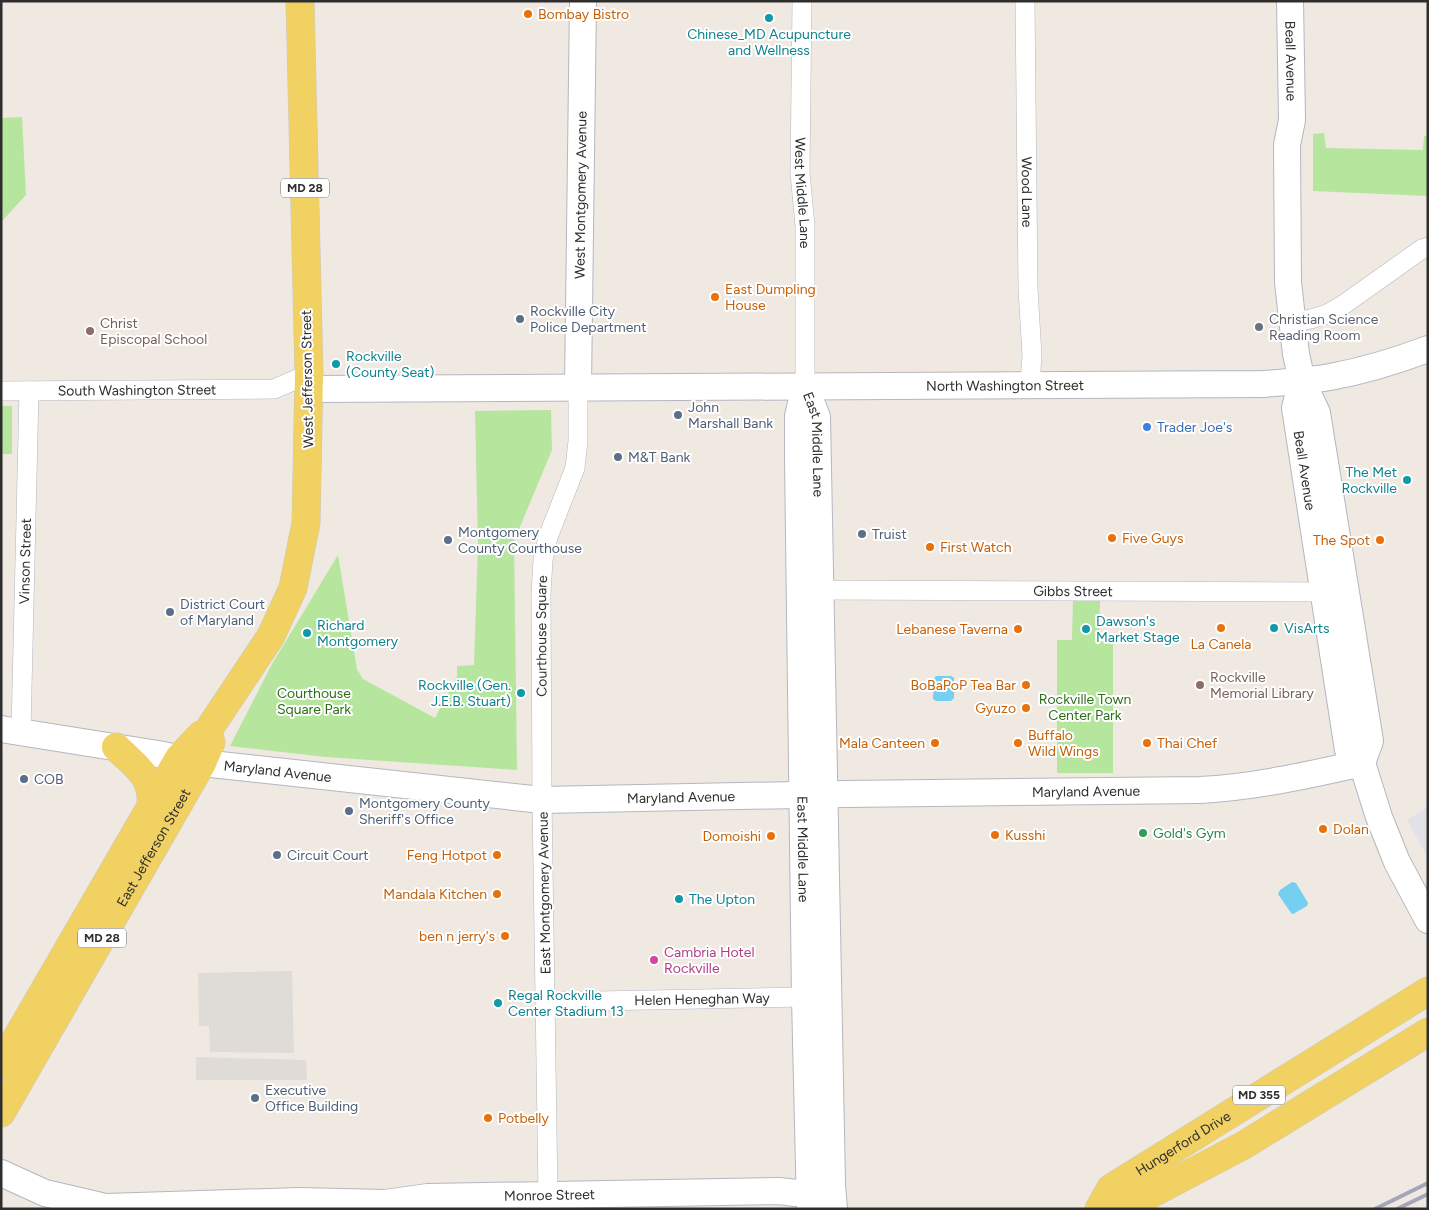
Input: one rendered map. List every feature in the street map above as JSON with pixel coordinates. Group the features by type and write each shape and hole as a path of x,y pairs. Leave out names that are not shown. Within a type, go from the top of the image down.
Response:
{"main road":[{"name":"West Jefferson Street","path":"191,761 201,735 208,732 271,636 293,588 306,523 309,389 300,1"},
{"path":"116,747 146,776 152,794 151,805"},
{"name":"East Jefferson Street","path":"1,1065 151,805 191,761"},
{"name":"East Jefferson Street","path":"1,1113 191,761"},
{"name":"Hungerford Drive","path":"1099,1209 1111,1188 1428,991"},
{"name":"Hungerford Drive","path":"1115,1209 1128,1206 1244,1145 1428,1032"}],"street":[{"name":"West Montgomery Avenue","path":"578,387 582,1"},
{"name":"West Middle Lane","path":"802,1 800,173 805,226 805,386"},
{"name":"Wood Lane","path":"1026,1 1028,284 1032,356 1030,384"},
{"name":"Beall Avenue","path":"1290,1 1292,120 1302,146 1302,300 1293,319 1296,354 1302,381 1295,408 1334,589 1370,741 1362,763"},
{"path":"1293,319 1311,319 1343,306 1397,266 1428,247"},
{"name":"North Washington Street","path":"578,387 1264,384 1329,377 1360,370 1428,349"},
{"name":"East Middle Lane","path":"805,386 817,416 810,590 821,1198"},
{"name":"South Washington Street","path":"1,391 578,387"},
{"name":"Courthouse Square","path":"542,800 541,594 543,560 548,537 575,468 578,441 578,387"},
{"name":"South Washington Street","path":"274,389 309,389"},
{"name":"Vinson Street","path":"11,730 29,391"},
{"name":"Gibbs Street","path":"810,590 1334,589"},
{"name":"Maryland Avenue","path":"11,730 191,761 542,800 813,794 1213,789 1302,777 1362,763"},
{"path":"1362,763 1379,817 1398,862 1428,920"},
{"name":"East Montgomery Avenue","path":"542,800 548,1195"},
{"name":"Helen Heneghan Way","path":"546,1002 817,995"},
{"name":"Monroe Street","path":"1,1173 45,1193 105,1207 299,1201 385,1206 428,1197 779,1190 821,1198"}],"shaded area":[{"path":"1428,807 1428,858 1407,820"},
{"path":"292,971 294,1053 210,1052 209,1026 199,1026 198,973"},
{"path":"196,1057 306,1060 307,1080 196,1080"}],"green space":[{"path":"22,117 26,195 1,222 1,118"},
{"path":"1324,133 1326,148 1423,150 1424,136 1428,136 1428,196 1313,191 1313,134"},
{"path":"1,406 12,406 12,454 1,454"},
{"name":"Courthouse Square Park","path":"551,410 552,450 514,541 517,770 326,757 230,746 272,664 338,555 357,669 363,679 435,718 457,676 457,666 474,665 478,545 475,411"},
{"name":"Rockville Town Center Park","path":"1073,600 1100,600 1099,640 1113,640 1113,773 1057,773 1057,640 1072,640"}],"water":[{"path":"936,676 951,676 954,678 954,698 951,701 936,701 933,699 934,679"},
{"path":"1292,882 1296,883 1308,903 1307,906 1293,914 1278,894 1280,890"}],"railway":[{"path":"1375,1209 1428,1183"},
{"path":"1397,1209 1428,1194"}],"place":[{"name":"Bombay Bistro","path":"528,14"},
{"name":"Chinese_MD Acupuncture and Wellness","path":"769,18"},
{"name":"East Dumpling House","path":"715,297"},
{"name":"Rockville City Police Department","path":"520,319"},
{"name":"Christian Science Reading Room","path":"1259,327"},
{"name":"Christ Episcopal School","path":"90,331"},
{"name":"Rockville (County Seat)","path":"336,364"},
{"name":"John Marshall Bank","path":"678,415"},
{"name":"Trader Joe's","path":"1147,427"},
{"name":"M&T Bank","path":"618,457"},
{"name":"The Met Rockville","path":"1407,480"},
{"name":"Truist","path":"862,534"},
{"name":"Five Guys","path":"1112,538"},
{"name":"Montgomery County Courthouse","path":"448,540"},
{"name":"The Spot","path":"1380,540"},
{"name":"First Watch","path":"930,547"},
{"name":"District Court of Maryland","path":"170,612"},
{"name":"La Canela","path":"1221,628"},
{"name":"VisArts","path":"1274,628"},
{"name":"Lebanese Taverna","path":"1018,629"},
{"name":"Dawson's Market Stage","path":"1086,629"},
{"name":"Richard Montgomery","path":"307,633"},
{"name":"BoBaPoP Tea Bar","path":"1026,685"},
{"name":"Rockville Memorial Library","path":"1200,685"},
{"name":"Rockville (Gen. J.E.B. Stuart)","path":"521,693"},
{"name":"Gyuzo","path":"1026,708"},
{"name":"Mala Canteen","path":"935,743"},
{"name":"Buffalo Wild Wings","path":"1018,743"},
{"name":"Thai Chef","path":"1147,743"},
{"name":"COB","path":"24,779"},
{"name":"Montgomery County Sheriff's Office","path":"349,811"},
{"name":"Dolan","path":"1323,829"},
{"name":"Gold's Gym","path":"1143,833"},
{"name":"Kusshi","path":"995,835"},
{"name":"Domoishi","path":"771,836"},
{"name":"Circuit Court","path":"277,855"},
{"name":"Feng Hotpot","path":"497,855"},
{"name":"Mandala Kitchen","path":"497,894"},
{"name":"The Upton","path":"679,899"},
{"name":"ben n jerry's","path":"505,936"},
{"name":"Cambria Hotel Rockville","path":"654,960"},
{"name":"Regal Rockville Center Stadium 13","path":"498,1003"},
{"name":"Executive Office Building","path":"255,1098"},
{"name":"Potbelly","path":"488,1118"}]}
